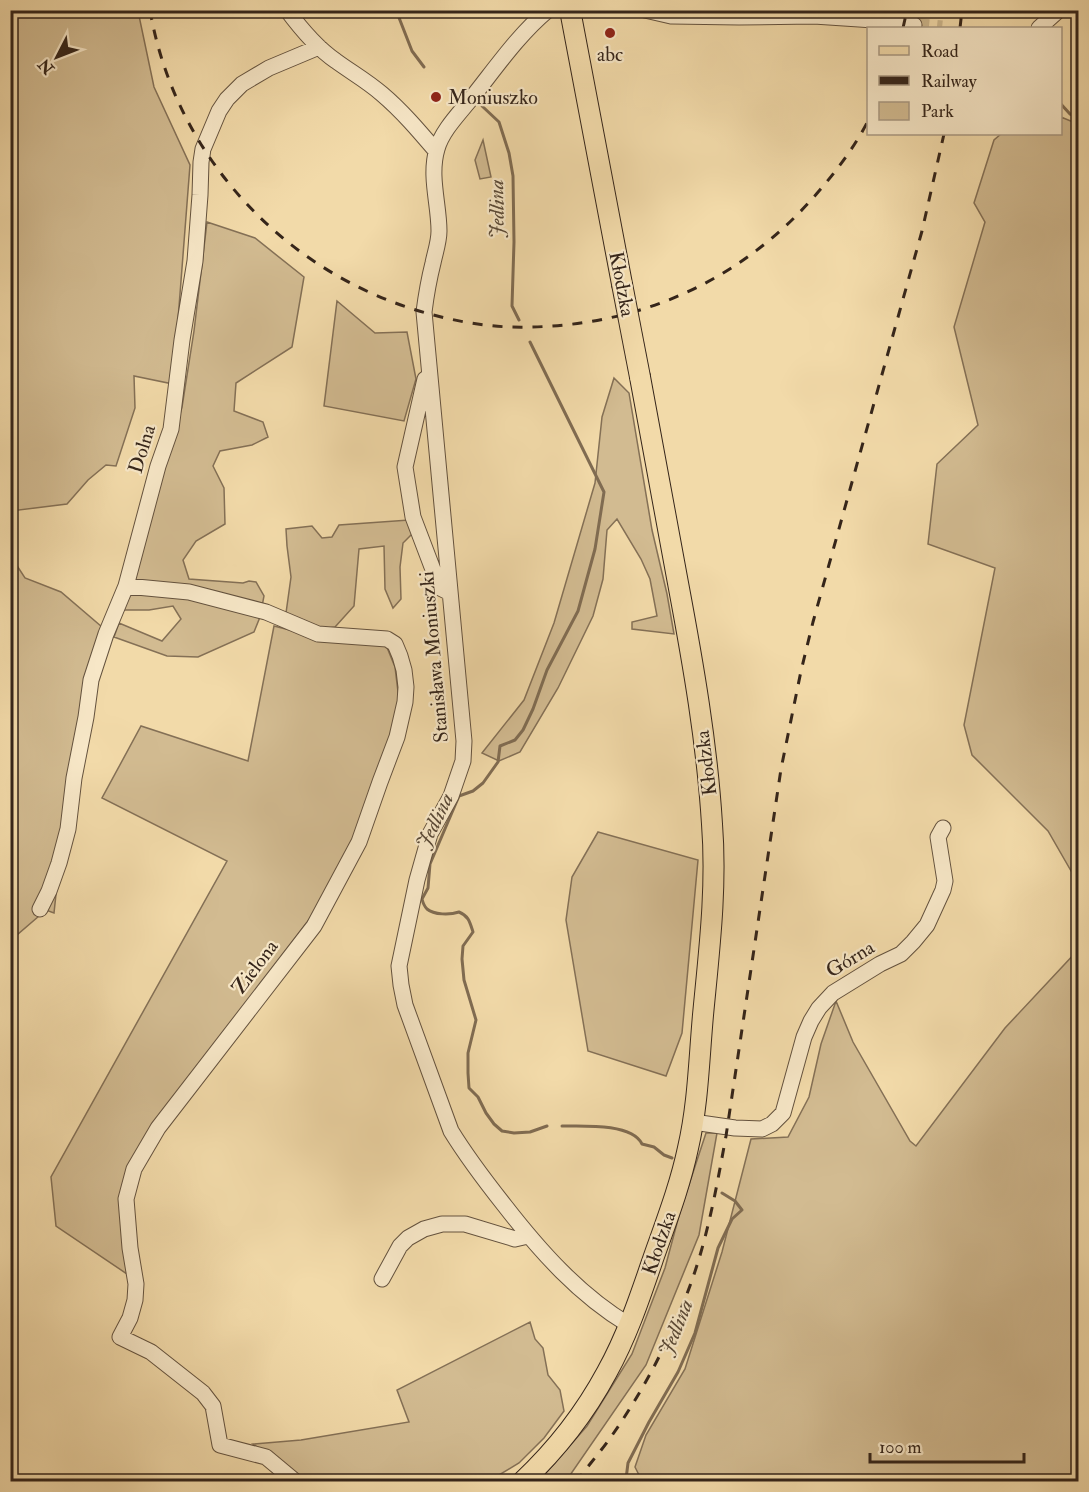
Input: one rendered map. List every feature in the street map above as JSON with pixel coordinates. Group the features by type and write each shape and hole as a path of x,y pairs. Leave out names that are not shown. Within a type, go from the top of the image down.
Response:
{"main road":[{"name":"Kłodzka","path":"522,1482 548,1456 581,1414 608,1371 640,1297 678,1187 693,1122 713,886 713,828 708,766 693,664 570,10"}],"street":[{"path":"287,10 319,47 381,93 436,151"},
{"name":"Stanisława Moniuszki","path":"548,10 507,51 444,134 436,151 434,172 439,235 426,290 424,312 464,741 463,761 451,796 430,834 417,880 399,966 405,1005 451,1131 476,1168 551,1262 610,1314 629,1324"},
{"path":"645,10 671,16 739,17 799,13 890,16 914,26"},
{"path":"1040,27 1059,10"},
{"name":"Dolna","path":"40,909 49,891 68,829 74,778 91,680 106,634 126,586 158,466 171,429 195,261 203,149 219,111 242,84 269,68 319,47"},
{"path":"428,363 405,467 413,517 440,588 450,593"},
{"name":"Zielona","path":"126,586 189,592 266,608 318,634 387,639 394,644 404,670 405,702 398,737 359,842 314,926 158,1128 134,1169 126,1199 136,1284 130,1318 120,1337 151,1352 203,1393 213,1406 220,1445 266,1457 296,1482"},
{"name":"Górna","path":"693,1122 762,1129 772,1124 783,1113 804,1037 819,1008 833,993 901,954 927,925 945,881 938,837 943,828"},
{"path":"382,1279 400,1246 408,1238 424,1229 442,1224 465,1224 515,1239 528,1236"}],"green space":[{"path":"10,11 138,11 154,87 190,165 173,384 134,376 135,408 116,466 106,465 88,480 67,504 11,511"},
{"path":"1062,117 1078,124 1078,883 1048,831 972,755 964,725 995,568 928,544 937,464 978,425 954,327 985,222 974,203 994,140 1000,135 1062,135"},
{"path":"483,140 491,177 480,179 475,160"},
{"path":"207,222 255,238 304,277 292,347 236,383 234,411 263,422 268,437 252,445 220,451 213,466 224,488 225,524 196,541 183,560 189,579 256,582 264,596 260,617 254,632 198,657 167,656 114,637 119,623 162,641 181,619 173,606 149,610 124,610 182,407"},
{"path":"337,301 375,333 407,332 416,379 404,421 324,406"},
{"path":"614,378 629,393 652,530 674,634 632,629 632,622 657,616 650,579 617,519 607,530 603,579 593,616 558,688 520,752 499,761 482,753 524,700 554,623 595,483 602,417"},
{"path":"409,520 413,533 403,543 400,567 401,599 393,608 385,589 384,546 359,549 354,606 335,627 316,630 286,613 291,577 286,529 312,526 322,538 332,537 339,525"},
{"path":"10,555 25,578 61,592 102,627 66,801 54,913 46,910 11,940"},
{"path":"274,626 329,640 386,645 395,667 399,700 391,735 355,839 314,913 149,1132 123,1183 127,1274 56,1226 51,1177 227,861 102,798 141,726 248,761"},
{"path":"598,832 698,860 682,1033 666,1076 588,1051 566,920 572,877"},
{"path":"1078,950 1078,1481 642,1481 635,1467 646,1435 685,1369 722,1252 751,1139 788,1137 809,1097 821,1044 836,1001 853,1042 910,1141 916,1146 1005,1028"},
{"path":"706,1133 717,1133 699,1235 646,1365 566,1481 538,1482 587,1426 632,1354 665,1268 680,1212"},
{"path":"530,1322 535,1339 543,1348 548,1375 560,1390 564,1411 544,1438 519,1463 489,1481 303,1481 253,1444 301,1440 409,1422 397,1390"}],"waterway":[{"name":"Jedlina","path":"396,10 412,51 424,67"},
{"path":"1062,105 1070,114 1078,117"},
{"name":"Jedlina","path":"482,106 499,122 509,153 513,176 512,306 519,320"},
{"name":"Jedlina","path":"530,342 604,492 595,549 578,611 547,670 523,730 515,740 500,746 498,762 483,783 473,791 459,796 430,864 428,888 422,899 430,911 447,914 459,912 469,920 473,932 463,946 462,959 464,980 476,1020 468,1053 469,1088 478,1097 494,1124 502,1131 530,1132 547,1126"},
{"name":"Jedlina","path":"562,1126 618,1129 628,1132 637,1137 642,1144 654,1147 672,1158"},
{"name":"Jedlina","path":"624,1482 628,1463 678,1372 695,1333 718,1248 732,1219 742,1210 735,1201 722,1193"}],"tunnel":[{"path":"914,25 933,27"}],"railway":[{"path":"150,10 163,64 184,114 212,161 246,203 285,240 329,271 378,296 430,314 469,323 510,327 555,326 599,320 641,310 681,295 719,276 755,252 788,224 833,174 867,123"},
{"path":"903,27 907,10"},
{"path":"960,27 962,10"},
{"path":"576,1482 613,1434 647,1380 675,1322 691,1283 702,1247 712,1210 726,1136 781,769 801,671 922,231 944,135"}],"place":[{"name":"abc","path":"610,33"},
{"name":"Moniuszko","path":"436,97"}]}
